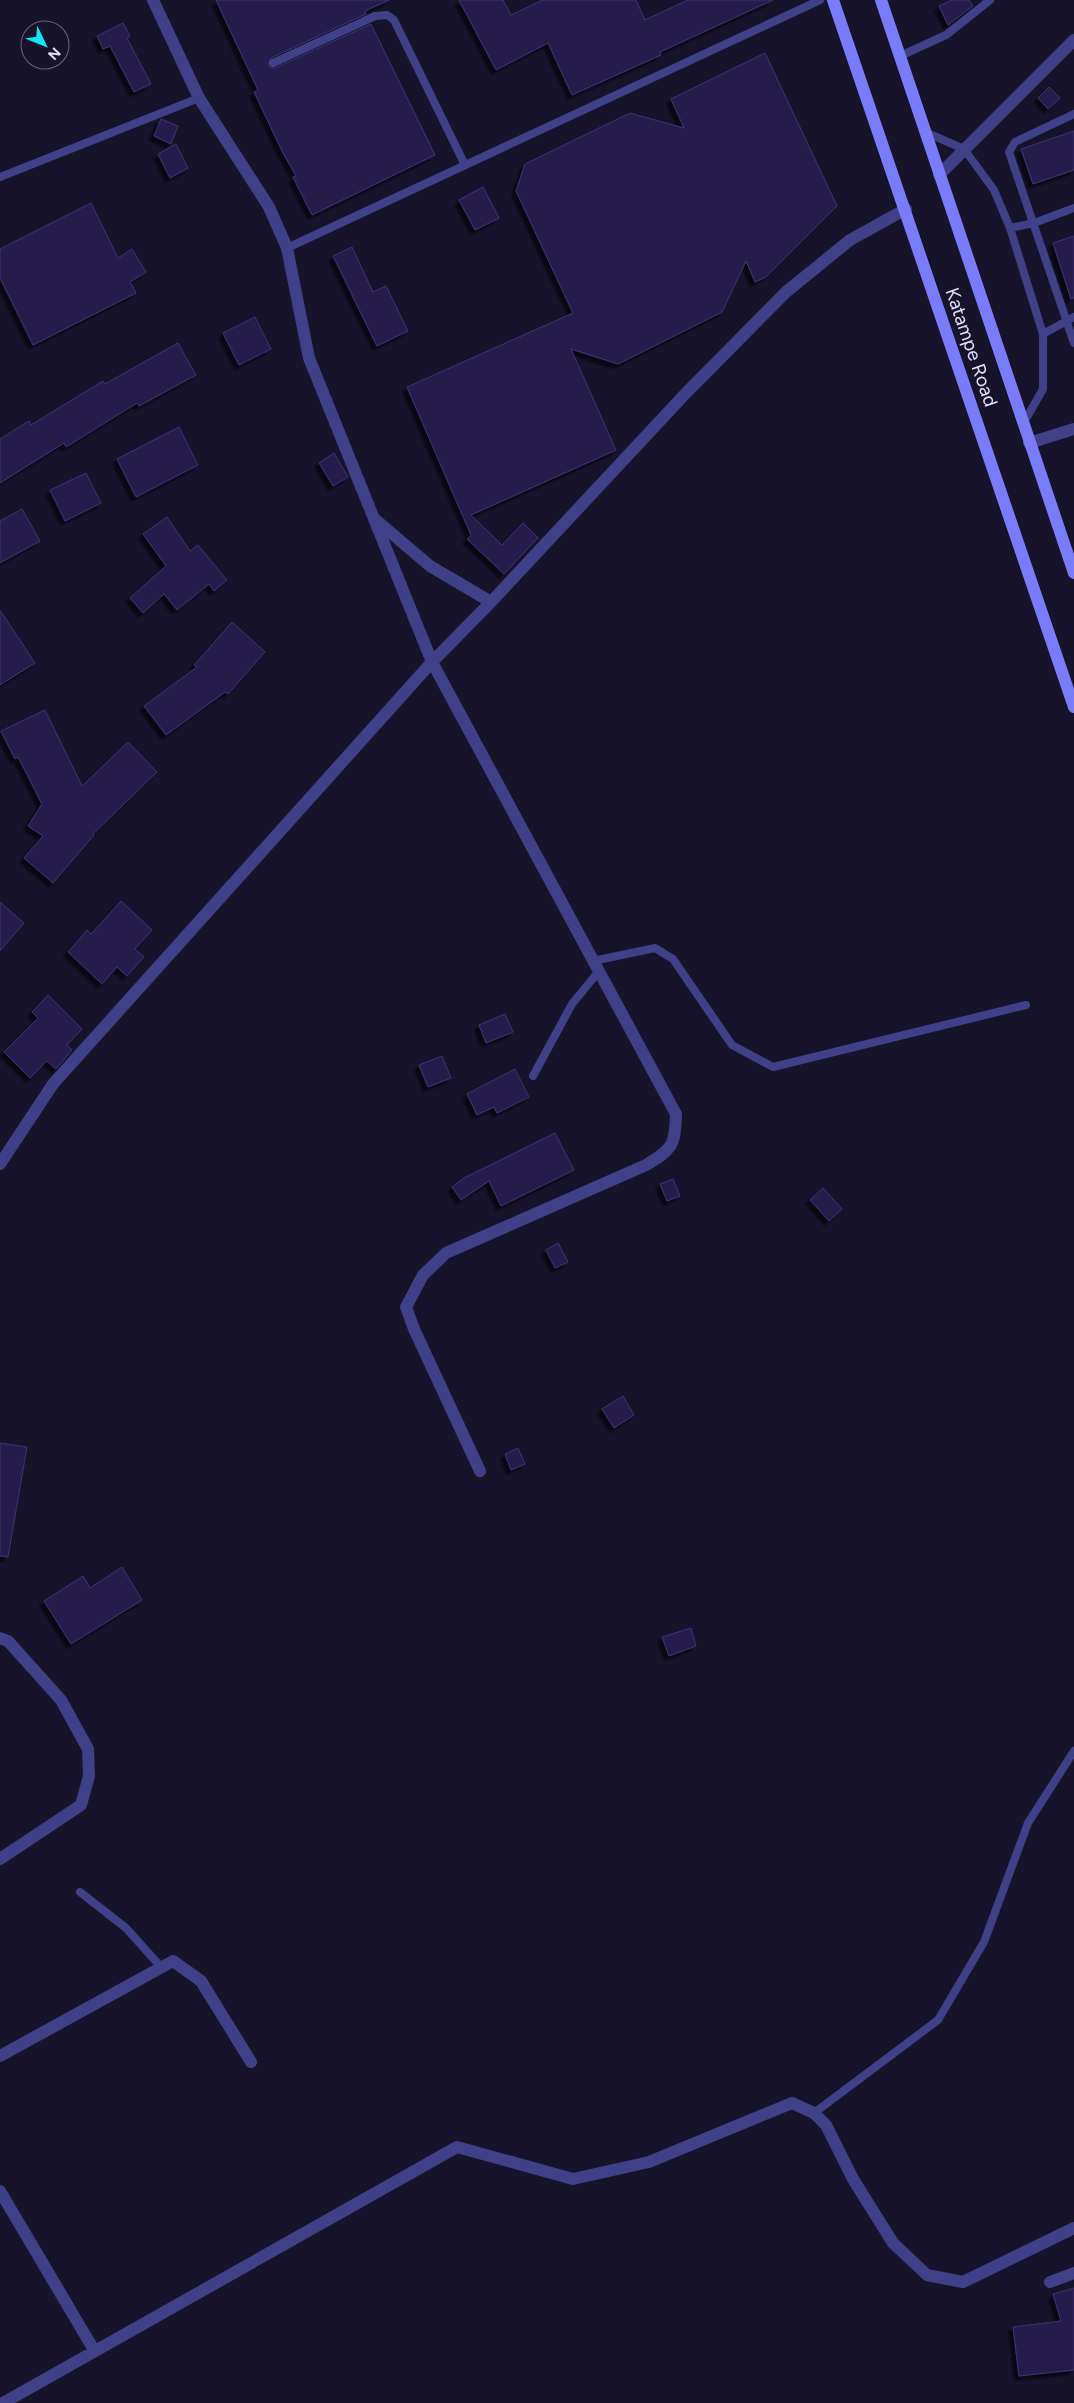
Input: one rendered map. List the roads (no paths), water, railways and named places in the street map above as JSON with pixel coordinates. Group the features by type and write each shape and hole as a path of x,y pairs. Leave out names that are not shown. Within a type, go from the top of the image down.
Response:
{"main road":[{"name":"Katampe Road","path":"833,0 906,209 1074,707"},
{"name":"Katampe Road","path":"881,0 938,175 1074,573"}],"street":[{"path":"153,0 199,98 269,207 287,248 309,358 432,662 676,1114 675,1136 667,1153 646,1165 446,1253 423,1275 406,1307 414,1329 480,1471"},
{"path":"938,175 1074,40"},
{"path":"0,1164 53,1084 432,662 491,602 686,392 786,292 850,240 906,209"},
{"path":"1029,443 1074,429"},
{"path":"374,518 430,566 491,602"},
{"path":"0,1638 8,1641 61,1700 88,1749 89,1776 81,1805 0,1859"},
{"path":"0,2056 173,1961 200,1981 251,2062"},
{"path":"3,2403 457,2147 573,2178 649,2162 792,2103 814,2113 826,2125 853,2179 893,2243 926,2275 962,2282 1074,2228"},
{"path":"0,2191 94,2350"},
{"path":"1050,2282 1074,2273"}],"lane":[{"path":"287,248 820,0"},
{"path":"900,56 946,35 990,0"},
{"path":"273,63 375,16 387,15 394,20 465,165"},
{"path":"0,177 199,98"},
{"path":"1074,114 1015,142 1009,152 1070,318 1074,344"},
{"path":"925,132 964,149 994,190 1010,228 1043,334 1043,388 1023,424"},
{"path":"1010,228 1034,223 1074,208"},
{"path":"1043,334 1070,318"},
{"path":"533,1076 572,1004 596,966 655,948 673,959 732,1045 773,1068 1026,1005"},
{"path":"814,2113 938,2020 984,1942 1028,1823 1074,1751"},
{"path":"80,1892 126,1928 161,1967"}]}
